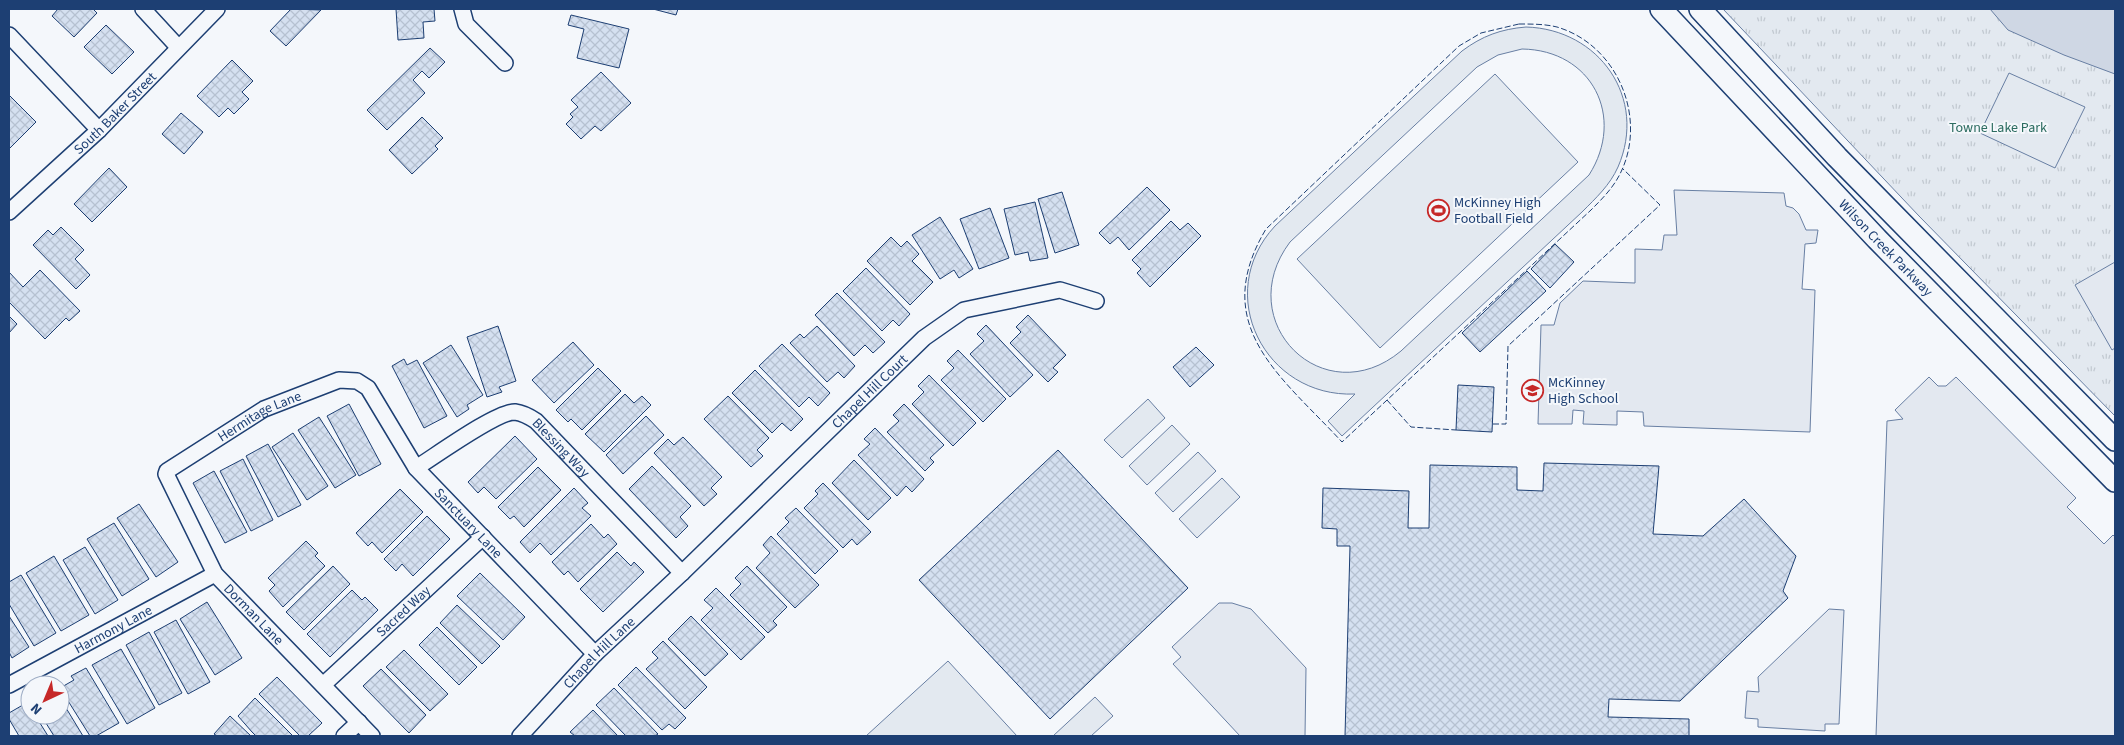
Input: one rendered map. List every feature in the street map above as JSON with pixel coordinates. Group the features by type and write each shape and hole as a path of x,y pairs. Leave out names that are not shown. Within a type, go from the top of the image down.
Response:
{"main road":[{"name":"Wilson Creek Parkway","path":"1661,9 1877,239 2115,481"},
{"name":"Wilson Creek Parkway","path":"1700,9 1844,164 2115,440"}],"street":[{"path":"142,9 178,47"},
{"name":"South Baker Street","path":"9,212 99,130 217,9"},
{"path":"462,9 466,24 505,63"},
{"path":"9,35 99,130"},
{"name":"Chapel Hill Court","path":"682,573 924,338 964,310 1060,290 1096,300"},
{"name":"Hermitage Lane","path":"167,471 264,409 339,380 357,381"},
{"name":"Sanctuary Lane","path":"357,381 368,388 416,468 595,654"},
{"name":"Blessing Way","path":"416,468 498,417 513,412 527,415 536,421 682,573"},
{"name":"Dorman Lane","path":"167,471 166,474 215,574 372,736"},
{"name":"Sacred Way","path":"323,685 482,537"},
{"name":"Chapel Hill Lane","path":"520,736 595,654 682,573"},
{"name":"Harmony Lane","path":"9,685 215,574"},
{"path":"344,736 359,722"}],"green space":[{"name":"Towne Lake Park","path":"1723,9 2115,9 2115,416 1919,216"},
{"path":"1526,27 1552,31 1575,40 1595,54 1611,72 1621,93 1627,116 1626,141 1615,174 1582,212 1342,436 1328,421 1355,394 1323,391 1296,379 1274,361 1258,337 1249,310 1248,282 1257,253 1275,226 1462,51 1484,37","holes":["1522,49 1546,52 1567,61 1584,74 1596,91 1603,110 1604,131 1600,153 1589,175 1401,351 1372,368 1343,372 1316,366 1294,350 1278,329 1271,302 1274,272 1290,242 1477,67 1498,55"]},
{"path":"2009,73 2085,107 2055,168 1980,133"},
{"name":"McKinney High Football Field","path":"1495,74 1578,162 1380,348 1297,259"},
{"path":"1148,399 1165,418 1122,458 1104,440"},
{"path":"1172,425 1190,444 1147,485 1129,466"},
{"path":"1198,452 1216,471 1173,512 1155,493"},
{"path":"1222,478 1240,497 1197,538 1179,519"},
{"path":"948,661 1017,736 866,736"},
{"path":"1095,697 1113,716 1091,736 1053,736"}],"shaded area":[{"path":"1990,9 2115,9 2115,74 2064,55 2008,30"},
{"path":"1674,190 1784,193 1786,206 1793,208 1799,214 1806,230 1818,230 1816,243 1805,244 1802,289 1815,290 1810,432 1644,426 1643,412 1617,411 1617,425 1583,424 1584,411 1573,410 1572,424 1538,424 1541,325 1554,325 1560,303 1583,281 1635,283 1635,249 1662,250 1664,235 1677,235"},
{"path":"2115,262 2115,348 2112,350 2075,285"},
{"path":"1929,377 1938,386 1946,386 1956,377 2076,498 2067,507 2104,544 2113,535 2115,537 2115,736 1876,736 1887,421 1903,419 1895,410"},
{"path":"1219,603 1232,603 1251,609 1306,668 1305,736 1240,736 1173,664 1181,657 1172,647"},
{"path":"1829,609 1844,610 1839,724 1825,724 1825,731 1758,727 1758,719 1745,718 1747,691 1759,692 1758,677"}],"building":[{"path":"58,9 93,9 97,13 74,37 52,16"},
{"path":"291,9 321,10 286,46 270,31"},
{"path":"396,9 434,9 435,21 423,22 424,38 398,40"},
{"path":"653,9 678,9 676,15"},
{"path":"571,15 629,29 619,68 577,58 584,29 568,25"},
{"path":"106,25 134,52 112,74 84,47"},
{"path":"430,48 445,62 429,78 422,71 413,80 425,93 387,130 367,110"},
{"path":"232,60 253,81 242,92 249,99 234,114 228,108 219,117 197,96"},
{"path":"601,72 631,103 601,131 595,126 581,139 566,124 573,117 570,114 578,107 571,100"},
{"path":"9,95 36,122 9,149"},
{"path":"181,113 203,132 184,154 162,134"},
{"path":"422,117 443,138 435,146 438,149 412,174 389,150"},
{"path":"109,168 127,187 92,222 74,204"},
{"path":"1147,187 1170,210 1129,250 1118,237 1110,244 1099,233"},
{"path":"1062,192 1079,245 1055,253 1038,199"},
{"path":"1035,202 1048,258 1030,261 1028,252 1015,255 1004,209"},
{"path":"990,208 1009,258 979,269 960,219"},
{"path":"940,217 973,269 959,278 954,270 940,279 912,235"},
{"path":"1171,221 1180,230 1188,223 1201,236 1150,287 1137,273 1141,269 1132,260"},
{"path":"61,227 84,250 75,259 90,275 76,289 33,245 48,230 53,235"},
{"path":"891,237 901,247 907,241 919,254 912,261 933,282 910,305 867,261"},
{"path":"1555,244 1574,262 1550,288 1531,269"},
{"path":"866,268 910,314 899,326 893,320 882,331 843,291"},
{"path":"40,270 80,311 69,321 66,318 45,339 9,302 9,272 23,287"},
{"path":"1527,271 1546,291 1480,352 1462,333"},
{"path":"837,293 885,342 873,353 865,345 854,356 815,315"},
{"path":"1028,315 1066,355 1053,368 1058,372 1048,382 1010,343 1021,332 1016,327"},
{"path":"9,316 17,324 9,333"},
{"path":"986,325 1033,375 1010,397 970,354 984,341 977,334"},
{"path":"498,326 516,381 499,387 502,392 487,397 467,337"},
{"path":"817,326 855,366 844,378 838,372 827,382 790,343 800,334 804,338"},
{"path":"573,342 594,365 554,403 532,380"},
{"path":"782,344 830,393 818,406 809,397 799,407 759,366"},
{"path":"451,345 483,395 467,405 469,409 457,417 423,363"},
{"path":"1196,347 1214,365 1190,387 1173,367"},
{"path":"958,350 1006,399 983,422 941,380 954,368 947,361"},
{"path":"404,359 407,365 417,360 447,416 424,428 392,366"},
{"path":"598,368 621,391 582,430 571,419 568,422 556,410"},
{"path":"755,370 803,419 791,431 782,423 772,433 732,393"},
{"path":"929,375 976,423 953,446 912,404 924,392 918,386"},
{"path":"1458,385 1494,387 1492,432 1456,430"},
{"path":"625,394 634,403 642,396 651,405 604,452 585,434"},
{"path":"728,396 769,438 757,450 763,456 751,467 704,419"},
{"path":"349,404 381,464 359,476 327,416"},
{"path":"904,404 944,445 930,458 934,462 925,471 887,432 899,421 893,415"},
{"path":"646,416 664,435 623,474 606,455"},
{"path":"319,417 356,475 335,488 298,430"},
{"path":"875,428 924,479 912,492 906,486 897,496 858,455 870,444 864,439"},
{"path":"293,433 328,486 307,500 272,447"},
{"path":"515,436 537,459 496,499 484,487 478,493 468,482"},
{"path":"683,437 722,477 711,488 717,494 704,506 654,453 668,439 674,445"},
{"path":"268,444 301,505 278,517 246,456"},
{"path":"1058,450 1188,588 1050,719 919,580"},
{"path":"243,459 273,520 251,531 220,471"},
{"path":"854,460 891,498 868,520 832,483"},
{"path":"1544,463 1659,466 1653,534 1703,536 1744,499 1796,556 1783,591 1788,598 1680,701 1609,699 1608,717 1689,719 1689,736 1345,736 1350,546 1337,546 1337,529 1322,528 1323,488 1409,491 1408,528 1429,528 1430,465 1517,467 1517,490 1543,491"},
{"path":"652,466 691,506 680,517 688,526 676,538 629,489"},
{"path":"538,467 561,490 524,527 514,516 510,519 498,507"},
{"path":"214,471 247,532 225,543 193,483"},
{"path":"823,483 871,532 857,545 852,539 843,548 804,508 818,494 815,491"},
{"path":"574,488 588,503 582,508 591,516 551,555 540,543 530,553 520,542"},
{"path":"400,489 423,512 382,553 372,542 368,546 356,533"},
{"path":"139,504 178,562 156,577 117,518"},
{"path":"796,508 838,551 815,574 777,534 789,522 785,518"},
{"path":"427,516 450,539 413,576 402,564 396,571 384,559"},
{"path":"114,523 149,579 122,596 87,539"},
{"path":"591,524 604,538 608,534 617,544 578,582 568,571 564,575 552,562"},
{"path":"771,536 819,585 795,608 756,568 770,553 763,545"},
{"path":"306,541 318,553 315,556 325,566 283,607 269,591 275,585 268,578"},
{"path":"85,547 118,600 95,614 63,560"},
{"path":"617,552 631,566 634,562 644,572 603,612 580,589"},
{"path":"54,556 89,615 61,631 26,573"},
{"path":"333,566 350,584 304,630 286,612"},
{"path":"747,566 787,607 773,621 777,625 768,633 730,595 741,584 735,578"},
{"path":"480,573 525,617 503,640 457,596"},
{"path":"21,575 56,633 34,646 9,604 9,582"},
{"path":"716,588 765,637 741,660 701,620 713,608 704,600"},
{"path":"352,590 362,600 365,597 378,610 330,657 307,634"},
{"path":"207,602 242,658 215,675 180,619"},
{"path":"457,605 500,646 482,664 440,623"},
{"path":"9,616 29,647 12,658 9,652"},
{"path":"691,616 728,654 705,676 668,639"},
{"path":"176,620 210,682 188,694 154,632"},
{"path":"437,627 477,667 459,685 419,645"},
{"path":"149,632 182,693 159,705 126,645"},
{"path":"663,641 707,687 685,709 646,669 658,658 652,652"},
{"path":"121,649 155,708 127,724 92,665"},
{"path":"404,650 448,694 430,711 386,667"},
{"path":"636,667 686,718 675,729 669,724 662,730 618,685"},
{"path":"86,668 119,723 96,736 90,736 70,704 70,682 74,680 71,676"},
{"path":"381,669 426,715 409,733 363,686"},
{"path":"277,677 322,723 308,736 300,736 259,694"},
{"path":"614,688 658,734 655,736 626,736 596,705"},
{"path":"255,698 293,736 256,736 252,732 238,716"},
{"path":"20,707 20,725 41,725 48,736 19,736 9,719 9,713"},
{"path":"593,710 618,736 575,736 570,732"},
{"path":"70,715 83,736 54,736 47,725 70,725"},
{"path":"230,716 251,736 217,736 214,734"}],"fence":[{"path":"1519,24 1557,27 1578,36 1597,50 1611,67 1622,87 1628,108 1631,130 1628,153 1620,174 1611,189 1591,210 1342,442 1296,395 1259,347 1248,322 1245,294 1250,263 1266,229 1459,46 1481,33 1519,24"},
{"path":"1493,424 1506,424 1508,346 1660,205 1622,168"},
{"path":"1387,400 1411,427 1456,430"}],"place":[{"name":"McKinney High Football Field","path":"1438,210"},
{"name":"McKinney High School","path":"1532,390"}]}
